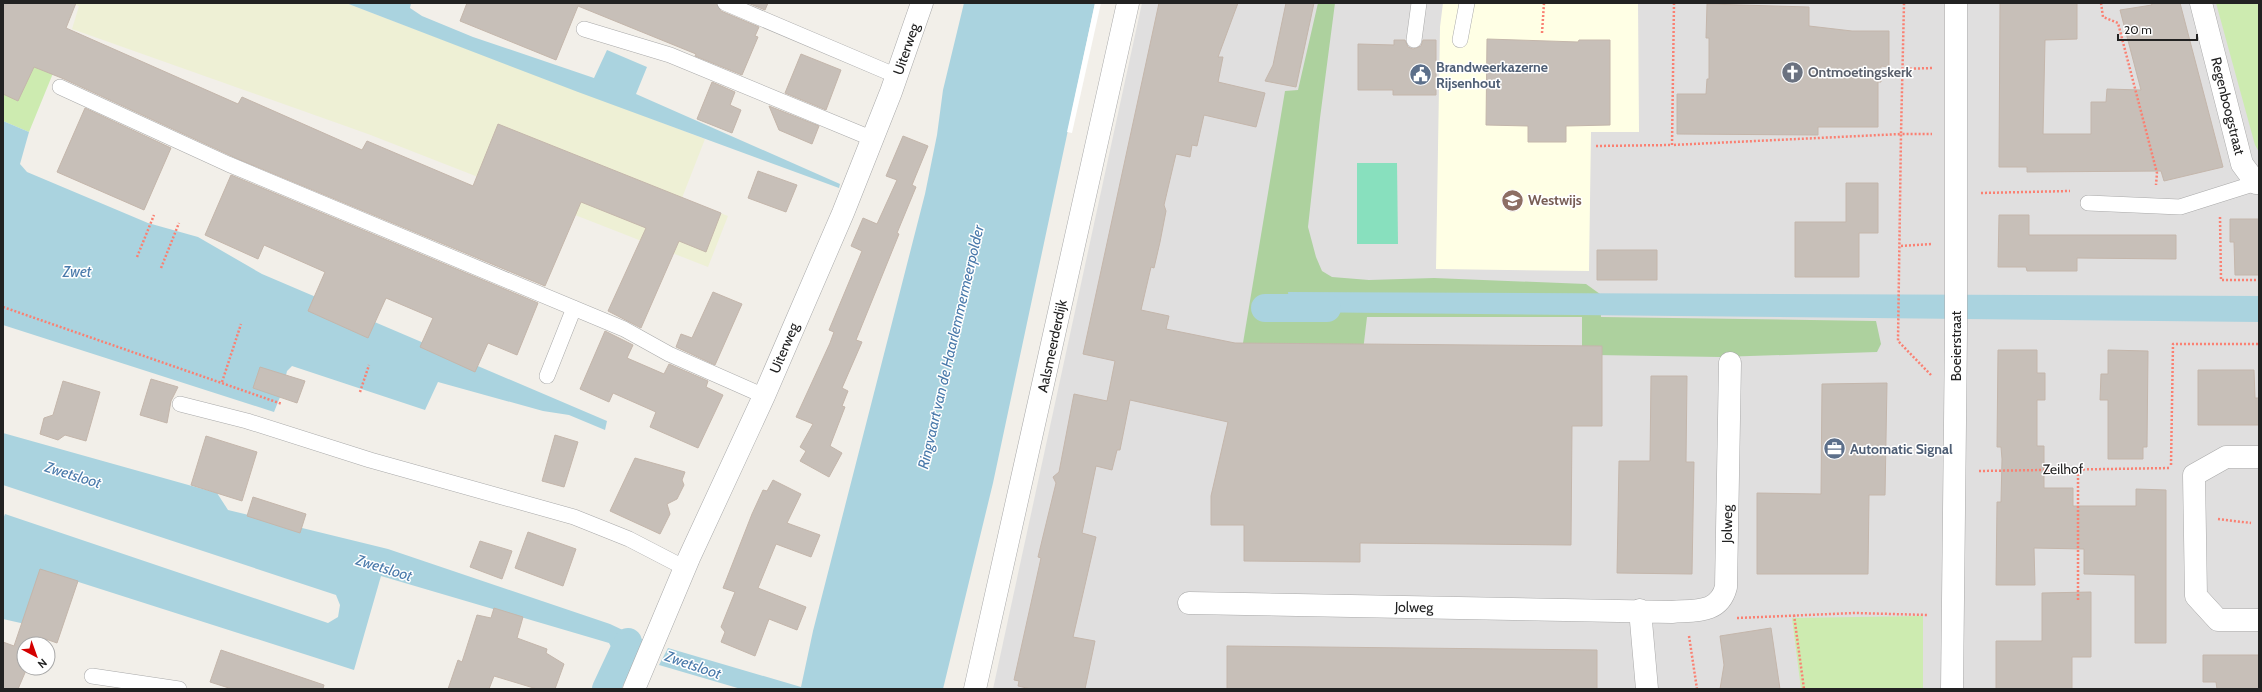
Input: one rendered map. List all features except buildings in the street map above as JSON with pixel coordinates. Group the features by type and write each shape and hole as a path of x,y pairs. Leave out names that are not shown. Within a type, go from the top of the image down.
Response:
{"street":[{"name":"Uiterweg","path":"634,689 685,568 764,396 843,213 897,76 922,3"},
{"name":"Aalsmeerderdijk","path":"976,689 1128,3"},
{"name":"Boeierstraat","path":"1952,689 1956,333 1956,3"},
{"name":"Regenboogstraat","path":"2201,3 2242,164 2258,183"},
{"name":"Jolweg","path":"1189,603 1640,610 1672,612 1715,606 1723,597 1726,587 1730,363"},
{"path":"2259,457 2226,457 2194,475 2196,596 2218,620 2259,620"},
{"path":"1640,610 1647,689"}],"lane":[{"path":"725,3 897,76"},
{"path":"1414,40 1419,3"},
{"path":"1460,40 1467,3"},
{"path":"584,29 670,55 873,138"},
{"path":"60,87 228,164 624,329 668,354 764,396"},
{"name":"Regenboogstraat","path":"2088,203 2180,207 2258,183"},
{"path":"547,376 574,308"},
{"path":"180,404 247,421 370,460 574,518 629,539 685,568"},
{"path":"92,676 152,687 179,689"}],"path":[{"path":"1542,33 1544,3"},
{"path":"1672,145 1674,3"},
{"path":"1898,342 1901,246 1900,134 1904,3"},
{"path":"2101,3 2103,17 2118,23 2120,30 2157,172 2155,206"},
{"path":"1596,146 1672,145 1900,134 1957,135"},
{"path":"1956,194 2080,191 2088,203"},
{"path":"2220,194 2221,280 2259,280"},
{"path":"137,257 154,215"},
{"path":"161,268 179,223"},
{"path":"1901,246 1956,243"},
{"path":"3,307 282,404"},
{"path":"222,382 241,324"},
{"path":"2171,468 2173,344 2259,344"},
{"path":"360,392 369,365"},
{"name":"Zeilhof","path":"1955,471 2171,468 2194,475"},
{"path":"2078,469 2078,600"},
{"path":"2194,516 2251,523"},
{"path":"1715,606 1738,618"},
{"path":"1731,620 1738,618 1855,613 1953,615"},
{"path":"1794,615 1804,689"},
{"path":"1688,632 1697,689"}],"shaded area":[{"path":"71,3 346,3 705,139 682,198 728,216 708,267 368,134 72,29 79,6"},
{"path":"1142,3 2259,3 2259,689 993,689"},
{"name":"Westwijs","path":"1443,3 1638,3 1639,132 1591,132 1589,271 1436,269 1440,27"}],"green space":[{"path":"1318,3 1335,3 1308,227 1316,257 1322,271 1332,277 1369,280 1434,278 1586,284 1600,294 1601,317 1876,321 1881,344 1877,352 1720,357 1595,355 1582,351 1582,317 1367,317 1363,351 1242,349 1285,91 1298,90"},
{"path":"2216,3 2259,3 2259,152 2255,145"},
{"path":"3,42 56,66 29,132 3,121"},
{"path":"1357,163 1397,163 1398,244 1357,244"},
{"path":"1923,616 1923,689 1801,689 1792,618"}],"water":[{"path":"346,3 411,3 410,8 422,16 473,37 594,78 607,50 647,67 636,94 840,184 839,188 578,92"},
{"path":"964,3 1095,3 993,483 943,689 741,689 659,665 668,648 801,687 813,631 925,194 937,135 943,90"},
{"name":"Zwet","path":"3,121 29,132 20,164 27,172 148,223 198,237 262,274 607,421 605,430 569,415 543,411 438,382 425,410 292,366 287,371 282,392 274,412 3,325"},
{"path":"1288,292 2259,296 2259,322 1290,312"},
{"name":"Zwetsloot","path":"3,433 217,493 228,510 388,549 610,624 644,640 635,661 616,656 609,643 381,576 354,670 41,570 25,624 3,619 3,519 5,514 328,623 338,617 340,605 336,595 3,485"}],"pier":[{"path":"1095,3 1101,3 1072,133 1067,132"}],"waterway":[{"path":"1265,308 1327,308"},
{"path":"606,689 628,642"}],"place":[{"name":"Ontmoetingskerk","path":"1793,72"},
{"name":"Brandweerkazerne Rijsenhout","path":"1420,75"},
{"name":"Westwijs","path":"1513,200"},
{"name":"Automatic Signal","path":"1835,449"}],"water label":[{"name":"Ringvaart van de Haarlemmermeerpolder","path":"951,347"}]}
